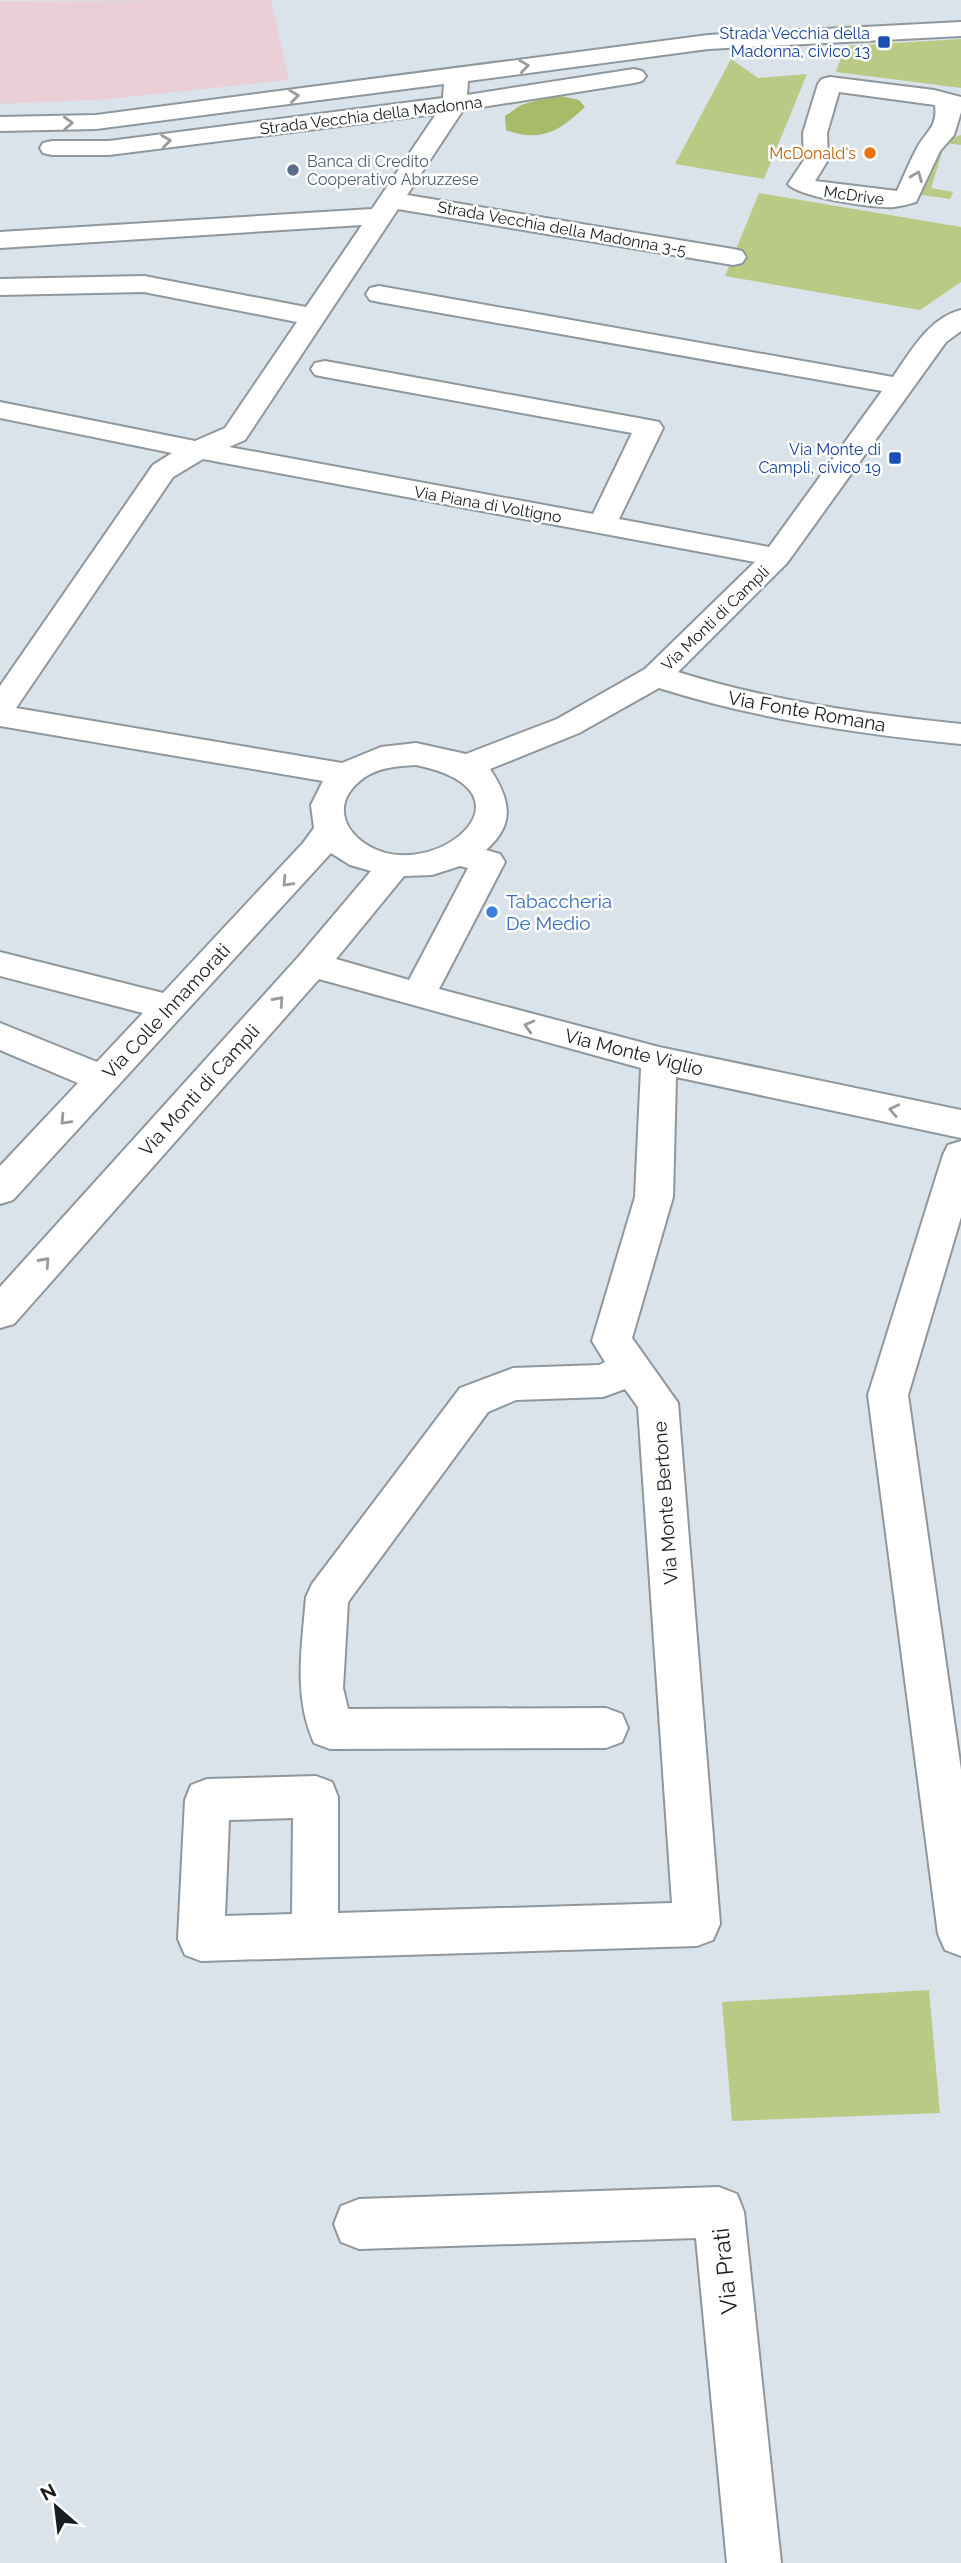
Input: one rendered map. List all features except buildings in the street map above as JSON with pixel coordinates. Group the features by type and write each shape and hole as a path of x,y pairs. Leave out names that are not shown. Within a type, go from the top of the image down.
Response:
{"street":[{"name":"Strada Vecchia della Madonna","path":"0,124 96,122 733,40 935,38 961,29"},
{"name":"Strada Vecchia della Madonna","path":"27,148 109,148 572,87 671,68 709,56 725,48 733,40"},
{"path":"0,709 163,471 198,450 235,434 455,104 456,75"},
{"name":"McDrive","path":"830,84 953,103 942,135 929,148 907,197 892,200 803,186 801,181 816,160 815,133 830,84"},
{"path":"384,169 405,152 416,109"},
{"name":"Strada Vecchia della Madonna 3-5","path":"0,240 386,208 733,257"},
{"path":"0,287 144,284 314,317"},
{"path":"379,294 899,386"},
{"name":"Via Monti di Campli","path":"464,767 568,726 656,676 777,557 936,336 961,318"},
{"path":"325,369 649,428 602,525"},
{"name":"Via Piana di Voltigno","path":"0,410 198,450 777,557"},
{"name":"Via Fonte Romana","path":"656,676 744,702 868,723 961,734"},
{"path":"0,716 346,774"},
{"path":"403,754 442,758 464,767 475,774 491,794 493,816 482,837 459,854 428,864 395,865 355,853 330,830 326,815 334,786 346,774 366,763 403,754"},
{"name":"Via Colle Innamorati","path":"0,1190 315,851 330,830"},
{"path":"418,996 488,862 459,854"},
{"name":"Via Monti di Campli","path":"0,1313 312,964 395,865"},
{"path":"0,964 169,1007"},
{"name":"Via Monte Viglio","path":"312,964 418,996 659,1060 961,1124"},
{"path":"0,1036 103,1079"},
{"name":"Via Monte Bertone","path":"314,1936 697,1924 658,1403 612,1341 654,1197 659,1060"},
{"path":"961,1155 888,1395 954,1834 961,1934"},
{"path":"606,1728 330,1729 321,1688 321,1675 327,1597 474,1400 513,1384 603,1381 632,1367"},
{"name":"Via Prati","path":"359,2224 719,2212 754,2563"}],"shaded area":[{"path":"271,0 289,80 108,99 0,104 0,1"}],"green space":[{"path":"961,39 961,88 836,72 845,46"},
{"path":"731,59 758,78 807,74 764,179 675,164"},
{"path":"556,95 579,100 585,107 567,123 540,135 518,134 506,130 505,116 521,105"},
{"path":"961,135 961,145 945,143 931,188 953,192 950,199 916,194 929,156 940,144"},
{"path":"759,193 961,227 961,282 920,310 725,276"},
{"path":"929,1990 940,2113 732,2121 722,2002"}],"place":[{"name":"Strada Vecchia della Madonna, civico 13","path":"884,42"},
{"name":"McDonald's","path":"870,153"},
{"name":"Banca di Credito Cooperativo Abruzzese","path":"293,170"},
{"name":"Via Monte di Campli, civico 19","path":"895,458"},
{"name":"Tabaccheria De Medio","path":"492,912"}]}
